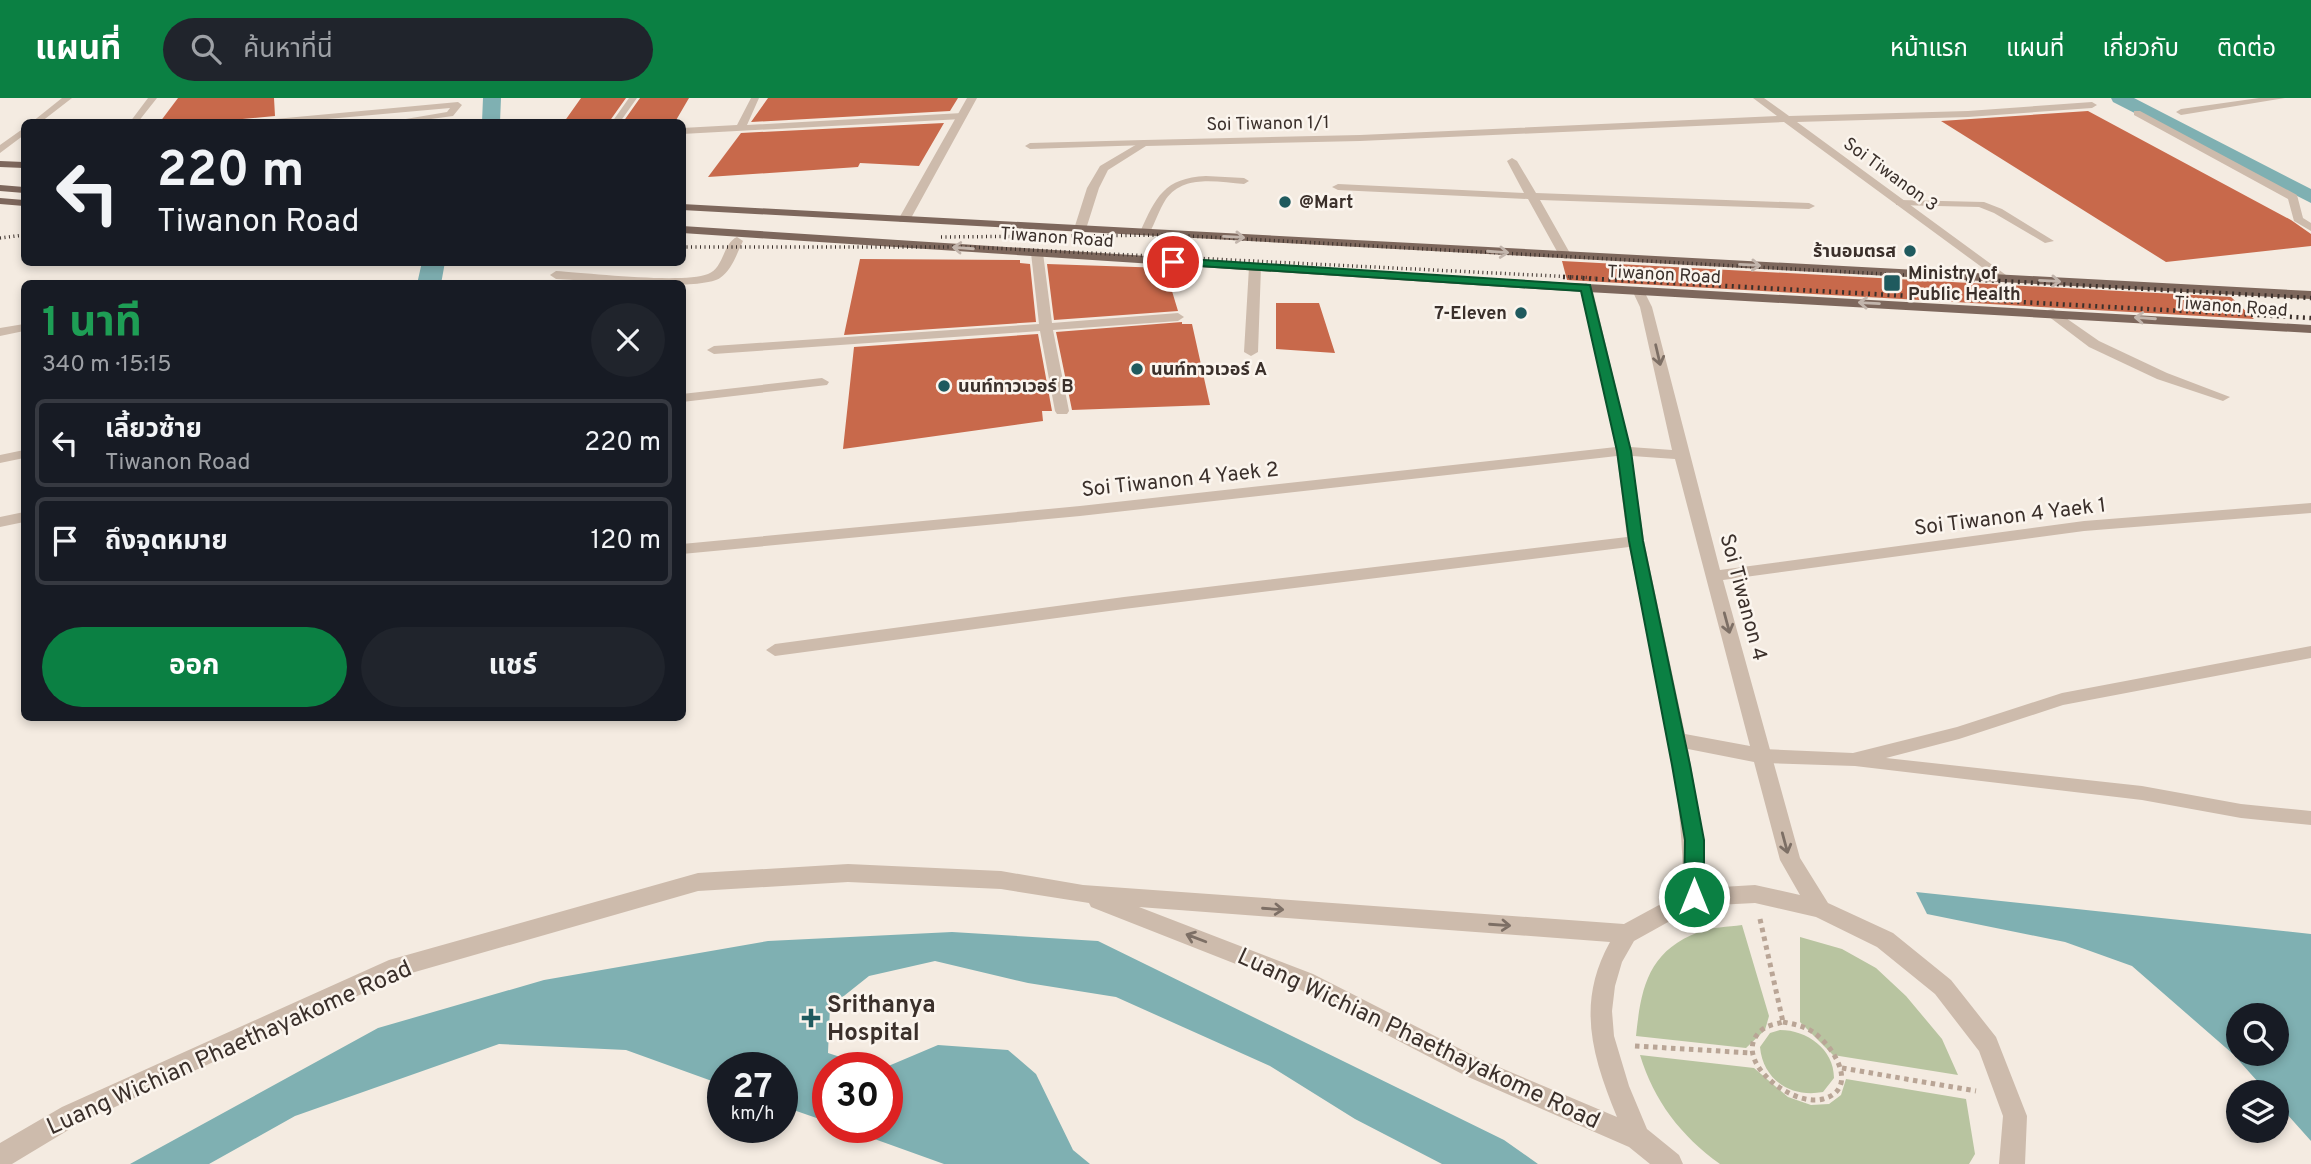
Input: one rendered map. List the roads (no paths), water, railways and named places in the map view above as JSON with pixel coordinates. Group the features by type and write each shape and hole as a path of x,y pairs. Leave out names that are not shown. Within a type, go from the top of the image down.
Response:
{"main road":[{"path":"0,164 21,165"},
{"path":"0,177 21,178"},
{"path":"0,188 21,190"},
{"path":"0,201 21,203"},
{"name":"Tiwanon Road","path":"686,208 1565,255 1633,274 2053,313 2311,329"},
{"name":"Tiwanon Road","path":"686,216 872,218"},
{"name":"Tiwanon Road","path":"686,229 1586,288 1633,274 2002,278 2311,295"},
{"name":"Tiwanon Road","path":"686,239 737,241 806,238"}],"street":[{"path":"904,220 949,144 972,98"},
{"name":"Soi Tiwanon 3","path":"1758,98 2002,278"},
{"path":"2181,112 2280,98"},
{"name":"Soi Tiwanon 1/1","path":"1144,143 1360,138 1787,119 1968,114 2092,105"},
{"path":"1080,229 1093,188 1104,168 1144,143"},
{"path":"1512,161 1565,255"},
{"path":"1338,187 1809,206"},
{"path":"556,275 685,280 712,277 720,271 737,241"},
{"path":"1037,253 1046,327 1062,411"},
{"path":"1251,352 1255,267"},
{"name":"Soi Tiwanon 4","path":"1633,274 1646,307 1681,455 1790,860 1820,909"},
{"path":"1586,288 1624,451 1636,541 1677,740 1694,840 1694,897"},
{"path":"2053,313 2094,344 2162,376 2223,397"},
{"path":"714,350 1178,317"},
{"path":"686,398 822,382"},
{"name":"Soi Tiwanon 4 Yaek 2","path":"686,549 1094,509 1624,451 1681,455"},
{"name":"Soi Tiwanon 4 Yaek 1","path":"1715,576 2084,526 2311,508"},
{"path":"0,522 21,518"},
{"path":"775,650 1124,603 1636,541"},
{"path":"1677,740 1763,756"},
{"name":"Luang Wichian Phaethayakome Road","path":"0,1157 71,1115 397,967 698,882 848,873 1001,880 1083,894 1626,934"},
{"name":"Luang Wichian Phaethayakome Road","path":"1083,894 1305,981 1474,1068 1638,1138 1670,1164"},
{"path":"1638,1138 1608,1068 1598,1007 1612,955 1626,934 1694,897 1755,894 1820,909 1885,940 1943,987 1988,1045 2015,1116 2012,1164"}],"lane":[{"path":"40,119 68,98"},
{"path":"136,119 153,98"},
{"path":"618,119 633,98"},
{"path":"741,127 755,98"},
{"path":"301,119 460,101"},
{"path":"414,119 450,114 460,101"},
{"path":"2137,113 2293,197 2298,219 2311,228"},
{"path":"686,131 962,116"},
{"path":"0,149 21,133"},
{"path":"1030,146 1144,143"},
{"path":"1144,232 1167,189 1179,181 1244,181"},
{"path":"1900,203 1980,204 1998,211 2049,241"},
{"path":"0,332 21,328"},
{"path":"0,459 21,455"},
{"path":"1853,760 1959,733 2062,699 2311,652"},
{"path":"1763,756 1853,760 2142,793 2241,811 2311,818"},
{"path":"1638,1138 1644,1164"}],"water":[{"path":"1916,892 2311,934 2311,1141 2289,1116 2289,1080 2256,1080 2244,1066 2289,1066 2289,1003 2226,1003 2226,1048 2132,966 2065,942 1927,914"},
{"path":"952,932 1098,941 1504,1140 1538,1164 1442,1164 1355,1119 1270,1066 1116,997 1028,983 935,961 869,976 830,1007 828,1052 812,1052 812,1116 798,1112 798,1052 707,1052 707,1079 626,1050 499,1044 295,1116 209,1164 130,1164 378,1028 544,980 768,941"},
{"path":"938,1045 1008,1050 1036,1074 1073,1150 1090,1164 944,1164 886,1143 903,1143 903,1060"}],"waterway":[{"path":"491,119 492,98"},
{"path":"2120,98 2311,197"},
{"path":"430,280 433,266"}],"railway":[{"path":"0,238 21,235"},
{"path":"941,237 1172,235 1958,278"},
{"path":"686,247 970,247 1595,278"},
{"path":"1563,277 2311,318"},
{"path":"1927,277 2311,298"}],"place":[{"name":"@Mart","path":"1285,202"},
{"name":"ร้านอมตรส","path":"1910,251"},
{"name":"Ministry of Public Health","path":"1892,283"},
{"name":"7-Eleven","path":"1521,313"},
{"name":"นนท์ทาวเวอร์ A","path":"1137,369"},
{"name":"นนท์ทาวเวอร์ B","path":"944,386"},
{"name":"Srithanya Hospital","path":"811,1018"}]}
